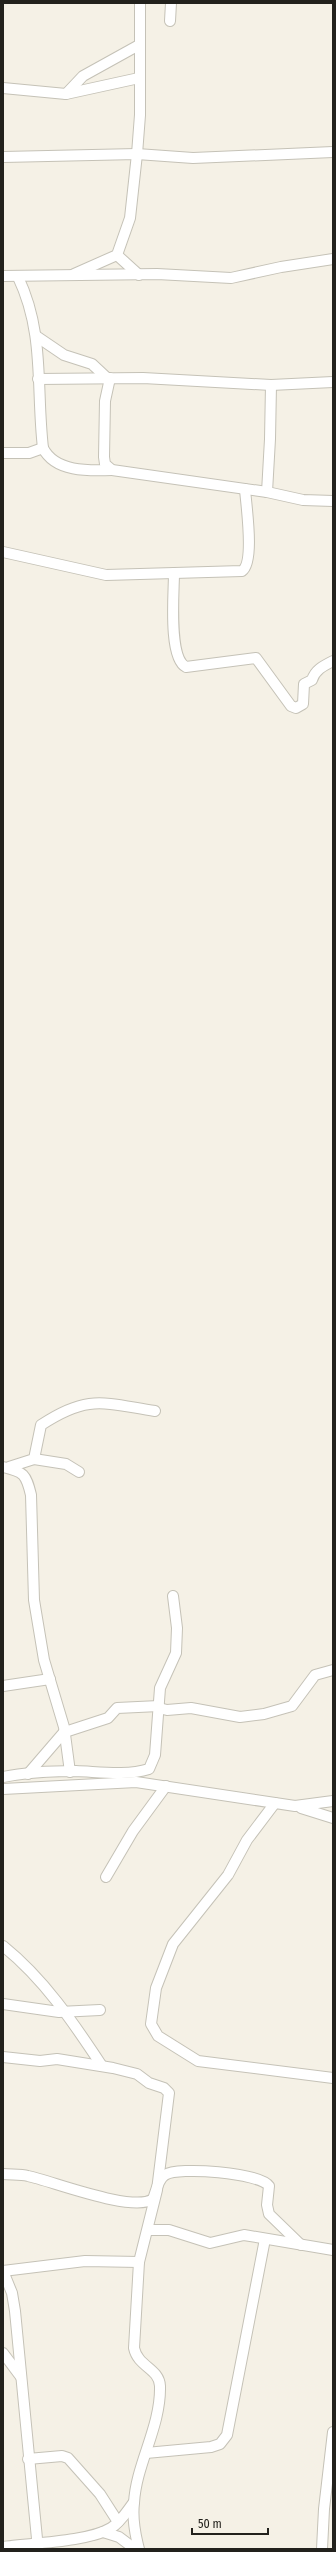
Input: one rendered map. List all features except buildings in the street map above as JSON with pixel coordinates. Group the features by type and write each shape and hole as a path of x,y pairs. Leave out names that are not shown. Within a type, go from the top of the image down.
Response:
{"street":[{"path":"70,276 117,255 130,218 140,115 140,3"},
{"path":"170,21 171,3"},
{"path":"66,94 83,76 139,45"},
{"path":"3,88 66,94 139,78"},
{"path":"3,157 137,154 193,158 333,152"},
{"path":"117,255 139,275"},
{"path":"3,276 139,275 231,278 333,259"},
{"path":"18,277 32,312 36,336 43,448 48,457 63,466 112,470 245,488 303,500 333,501"},
{"path":"36,336 64,355 92,364 108,378"},
{"path":"108,378 105,401 104,457 105,464 112,470"},
{"path":"38,379 166,379 271,385 333,382"},
{"path":"266,492 270,439 271,385"},
{"path":"3,454 29,452 43,448"},
{"path":"3,552 106,575 236,572 245,569 249,542 245,488"},
{"path":"174,573 173,621 180,660 186,667 256,658 291,706 296,708 303,704 304,684 312,680 314,673 319,669 333,661"},
{"path":"34,1460 41,1425 80,1404 94,1402 155,1411"},
{"path":"5,1467 34,1460 66,1464 79,1472"},
{"path":"5,1467 24,1474 28,1482 31,1495 34,1600 44,1660 65,1731 70,1772"},
{"path":"3,1777 70,1772 135,1774 149,1769 155,1756 160,1688 176,1653 177,1628 173,1596"},
{"path":"28,1774 65,1731 108,1718 116,1708 159,1707 167,1710 191,1708 240,1717 264,1714 292,1706 315,1675 333,1670"},
{"path":"3,1686 50,1679"},
{"path":"3,1789 136,1782 295,1806 333,1818"},
{"path":"106,1877 133,1831 166,1786"},
{"path":"295,1806 333,1801"},
{"path":"275,1803 247,1840 228,1875 173,1944 156,1988 152,2024 158,2036 198,2062 333,2078"},
{"path":"3,1946 23,1962 68,2013 102,2066"},
{"path":"3,2004 68,2013 100,2010"},
{"path":"3,2057 40,2062 57,2059 102,2066 137,2074 149,2083 164,2088 169,2093 157,2190 152,2199 143,2203 87,2194 27,2176 3,2174"},
{"path":"139,2549 134,2527 134,2502 154,2426 160,2386 158,2376 142,2364 134,2348 139,2262 161,2177 172,2171 224,2174 262,2180 269,2186 267,2205 269,2214 301,2245"},
{"path":"148,2230 169,2230 210,2243 244,2235 333,2250"},
{"path":"146,2453 211,2447 220,2444 228,2435 265,2239"},
{"path":"38,2546 28,2459 15,2311 12,2292 3,2271 85,2261 139,2262"},
{"path":"3,2353 21,2377"},
{"path":"322,2549 324,2509 333,2432"},
{"path":"28,2459 62,2456 68,2458 100,2494 118,2522"},
{"path":"3,2547 38,2546 103,2532 118,2522 134,2502"},
{"path":"103,2532 119,2537 135,2549"}]}
